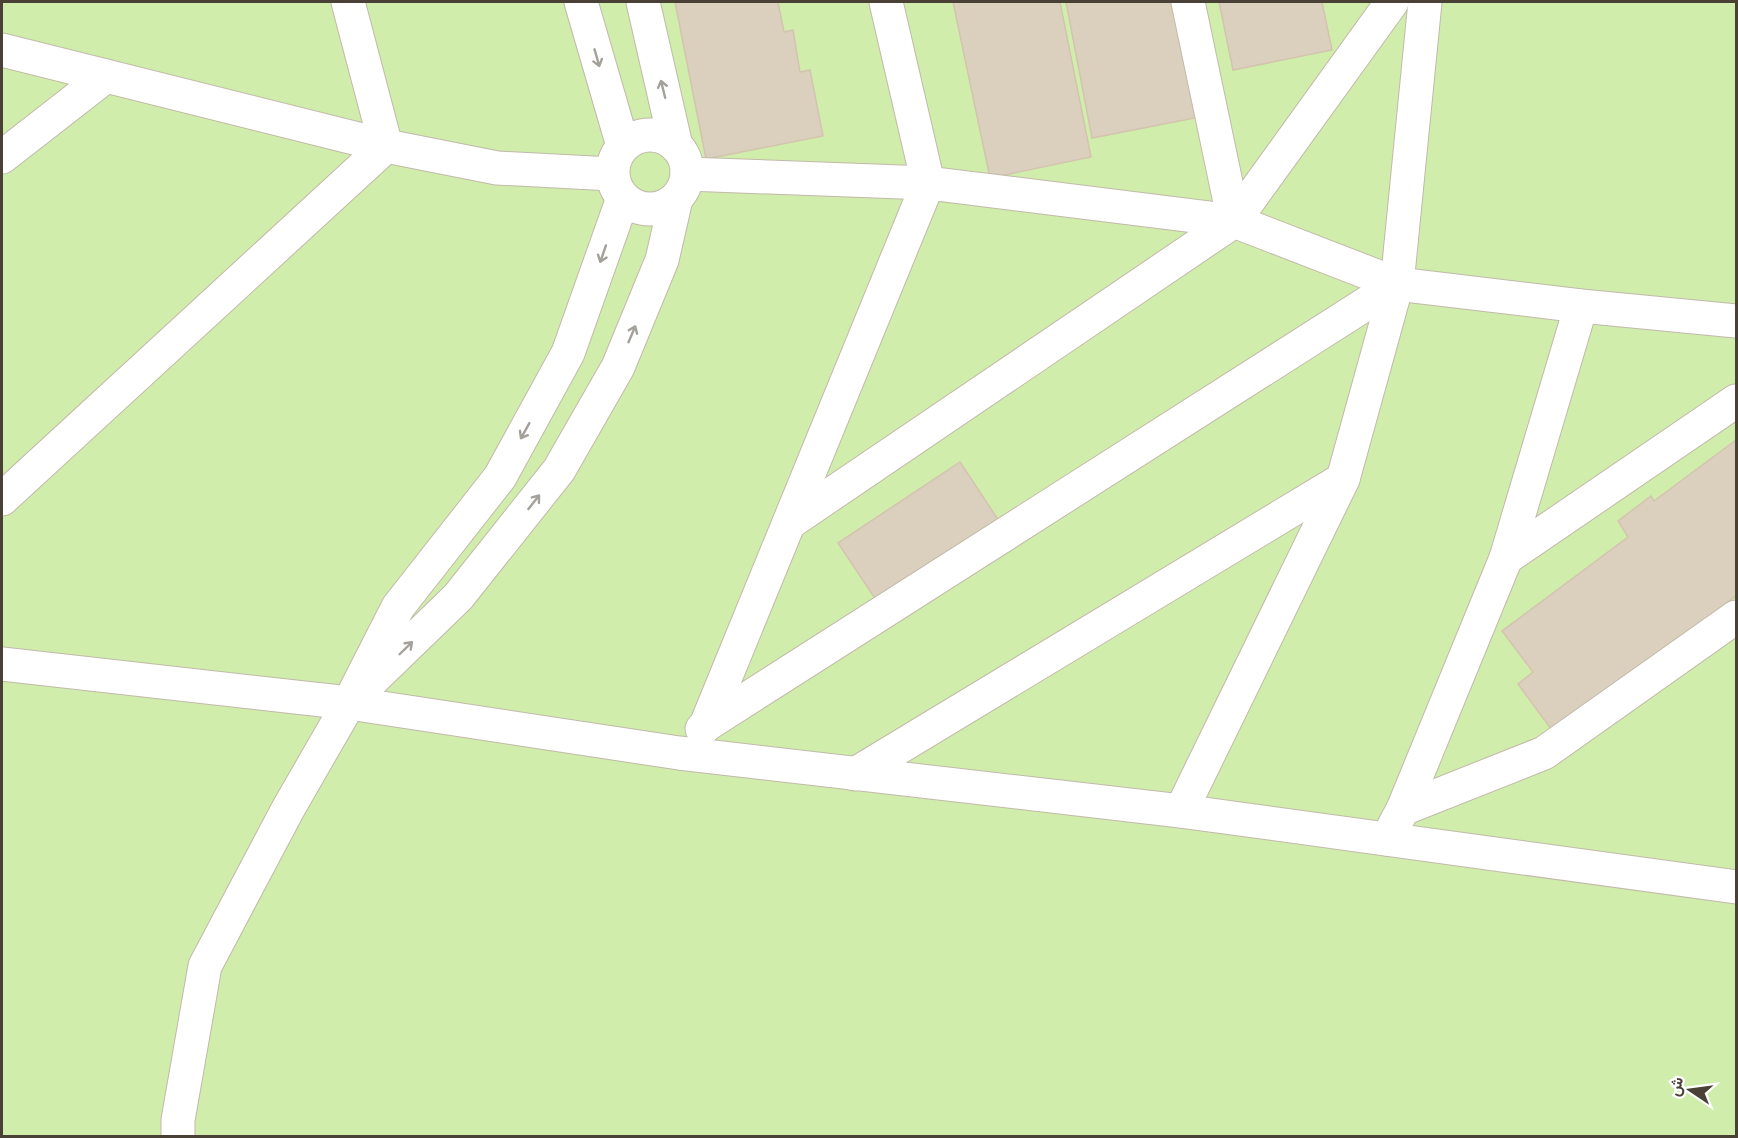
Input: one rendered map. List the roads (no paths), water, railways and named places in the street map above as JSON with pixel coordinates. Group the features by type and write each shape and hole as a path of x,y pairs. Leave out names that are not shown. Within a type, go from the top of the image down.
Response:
{"street":[{"path":"348,2 386,146"},
{"path":"178,1137 178,1120 206,966 288,809 349,703 398,607 500,477 568,353 619,173 635,137 650,134 664,137 680,173 664,207 649,210 635,206 619,173 581,2"},
{"path":"349,703 458,597 559,470 618,367 662,260 680,173 642,2"},
{"path":"706,725 928,183 886,2"},
{"path":"1188,2 1234,221"},
{"path":"789,523 1234,221 1392,2"},
{"path":"1181,812 1342,479 1397,284 1425,2"},
{"path":"2,50 386,146 497,168 619,173"},
{"path":"2,157 106,76"},
{"path":"2,499 386,146"},
{"path":"680,173 928,183 1234,221 1397,284 1581,306 1737,321"},
{"path":"679,753 706,725 1397,284"},
{"path":"1387,839 1403,808 1506,558 1581,306"},
{"path":"1506,558 1737,401"},
{"path":"855,774 1342,479"},
{"path":"1403,808 1544,753 1737,617"},
{"path":"2,664 349,703 679,753 1181,812 1737,887"}]}
